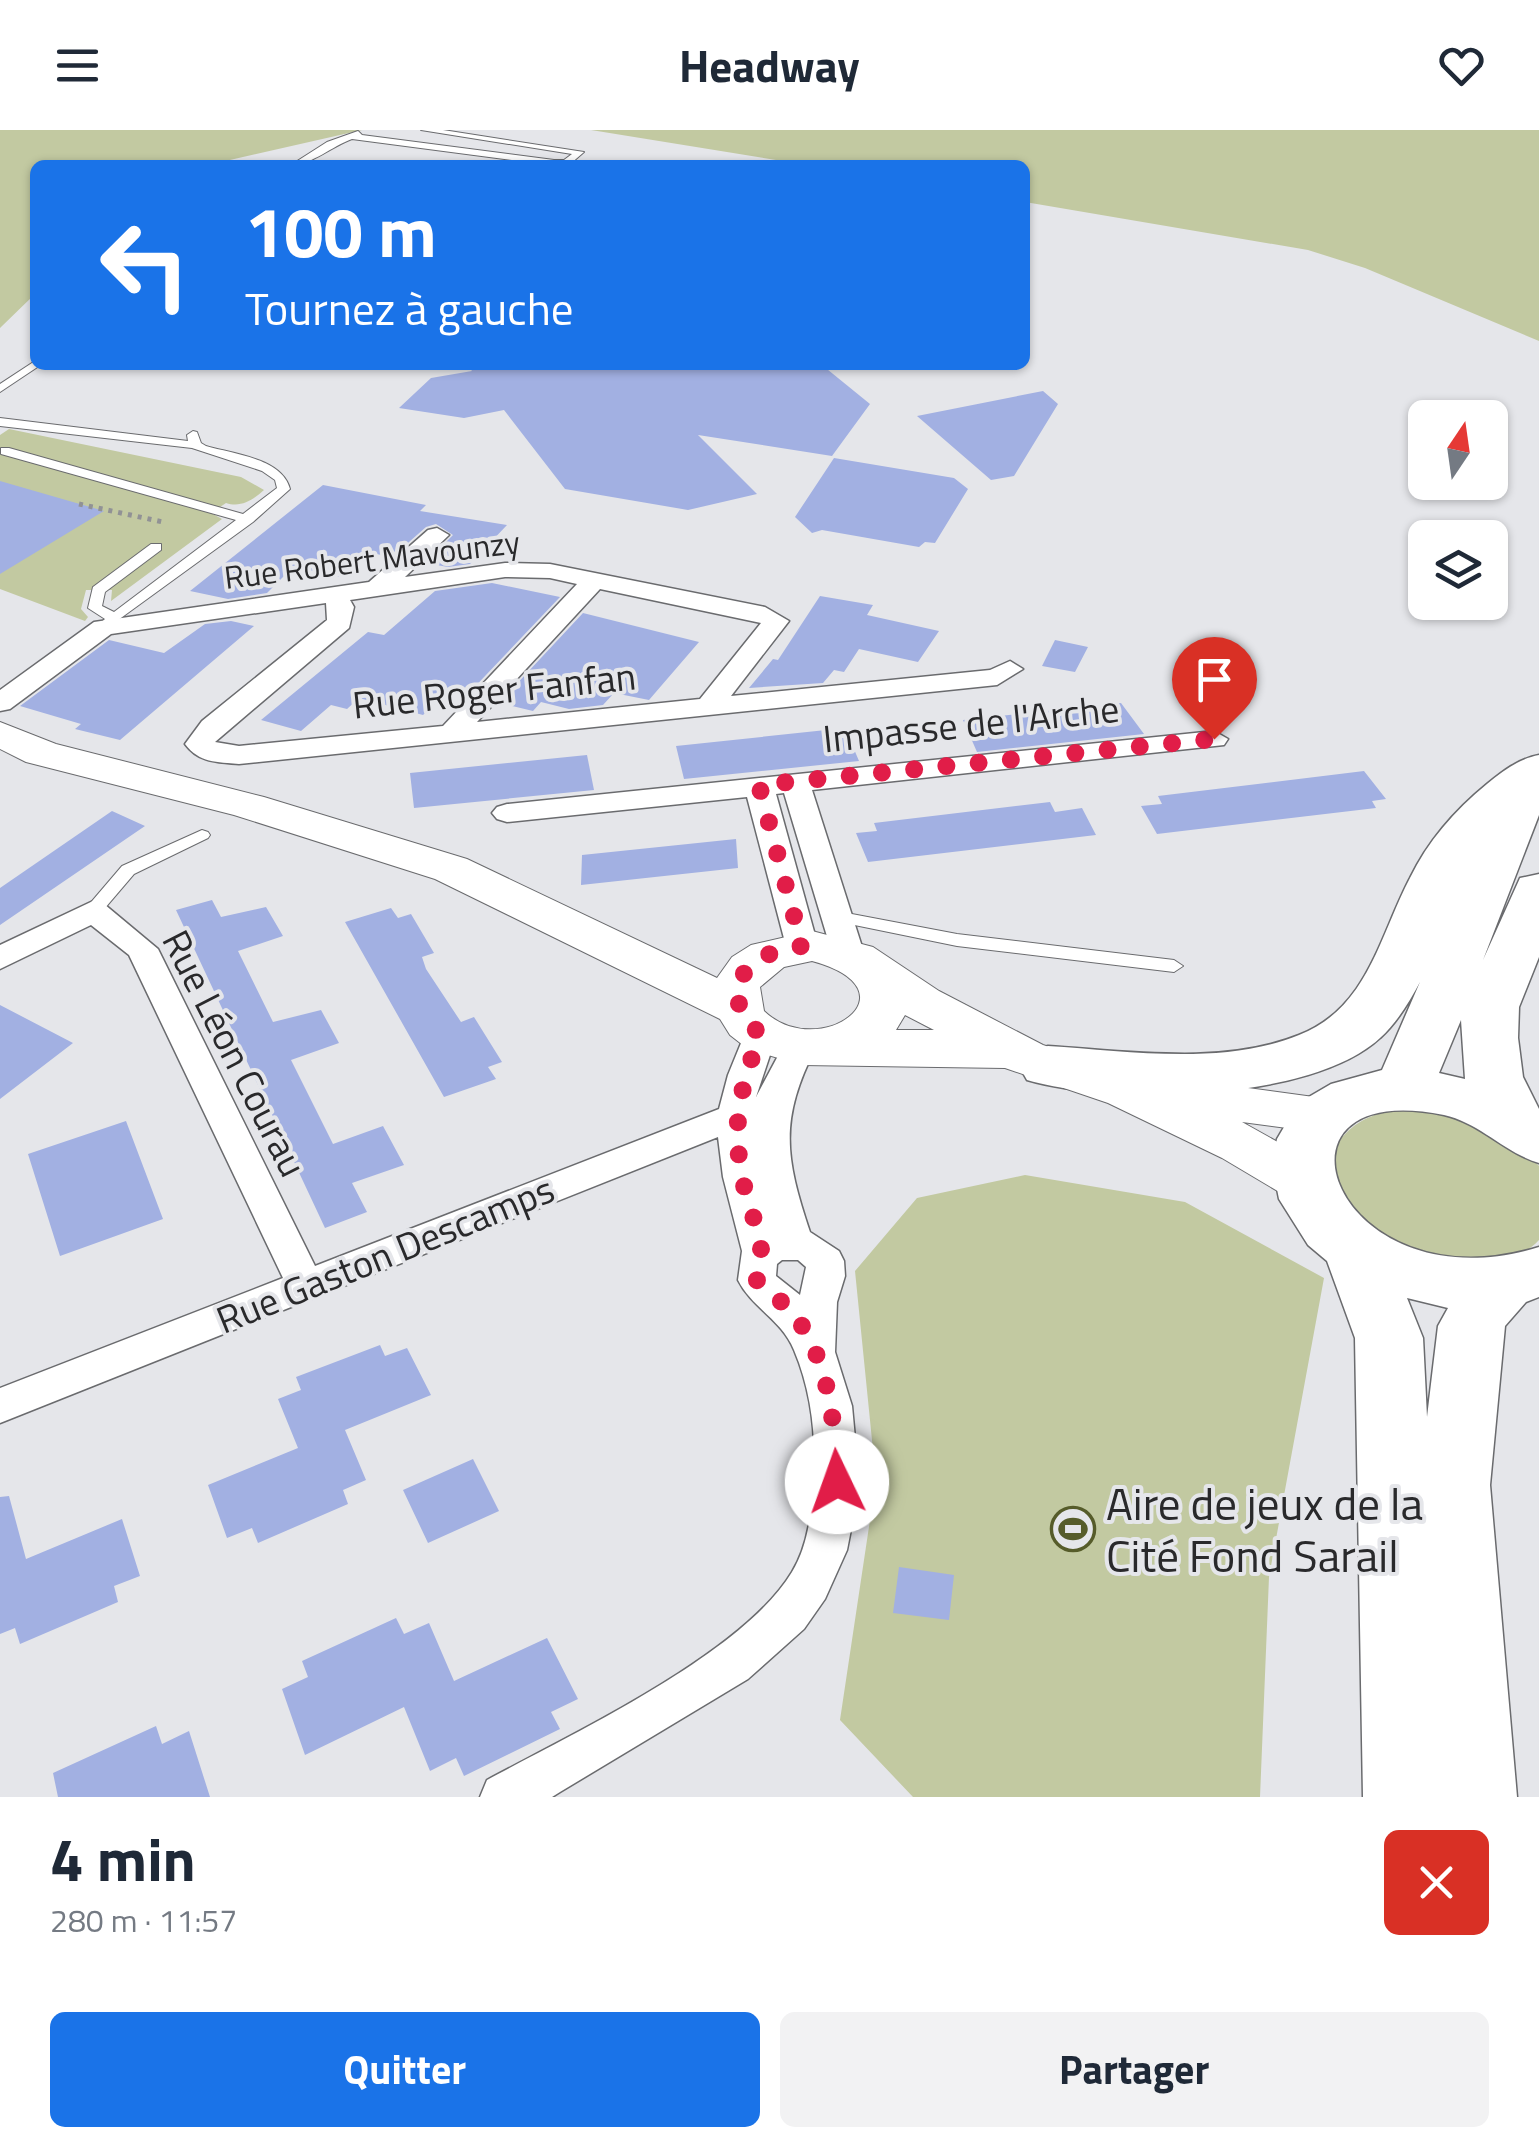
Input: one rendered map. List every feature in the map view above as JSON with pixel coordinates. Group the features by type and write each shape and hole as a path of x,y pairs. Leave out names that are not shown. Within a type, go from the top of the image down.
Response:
{"highway":[{"path":"1036,1062 1220,1071 1279,1063 1340,1039 1367,1018 1388,990 1427,896 1460,839 1496,801 1538,768"},
{"path":"1402,1090 1423,1046 1503,833 1538,768"},
{"path":"1525,1130 1488,1062 1489,1026 1492,1007 1539,890"},
{"path":"1521,1278 1457,1286 1419,1279 1354,1247 1312,1201 1305,1182 1303,1153 1310,1132 1325,1114 1372,1092 1402,1090 1466,1099 1525,1130"},
{"path":"1354,1247 1389,1338 1404,1797"},
{"path":"1476,1797 1454,1485 1472,1326 1485,1302 1521,1278"}],"main road":[{"path":"0,734 20,754 172,785 372,841 451,868 781,1034 850,1041 870,1030 883,1016 888,999 849,937"},
{"path":"589,939 702,955 785,936 849,937 931,1009 1036,1062"},
{"path":"785,936 742,974 738,984 781,1034 929,1047 1036,1062 1126,1090 1240,1144 1305,1182"},
{"path":"1126,1090 1325,1114"}],"street":[{"path":"376,589 437,535"},
{"name":"Rue Robert Mavounzy","path":"109,622 336,596 524,568 766,614 776,621 709,706"},
{"path":"452,732 594,581"},
{"name":"Rue Roger Fanfan","path":"336,596 341,607 340,622 212,727 200,744 211,754 997,677 1010,669"},
{"path":"0,702 109,622"},
{"path":"0,689 27,680"},
{"name":"Impasse de l'Arche","path":"507,814 1214,739"},
{"name":"Impasse de l'Arche","path":"795,781 849,937"},
{"path":"759,785 785,936"},
{"path":"0,958 93,911"},
{"name":"Rue Léon Courau","path":"93,911 142,949 306,1286"},
{"path":"778,1248 768,1123 754,1110 775,1089 781,1034"},
{"name":"Rue Gaston Descamps","path":"0,1406 754,1110"},
{"path":"504,1797 551,1786 732,1666 774,1633 797,1606 815,1577 824,1550 837,1482 829,1391 816,1350 793,1312 757,1280 754,1269 778,1248 814,1249 825,1261 824,1283 817,1302 816,1350"},
{"path":"776,1296 804,1297 824,1283"}],"lane":[{"path":"305,160 347,136 383,130"},
{"path":"425,130 580,152 570,160"},
{"path":"347,136 531,160"},
{"path":"0,390 30,368"},
{"path":"0,422 194,440 282,478 284,489 248,519 109,622 95,608 98,590 156,547"},
{"path":"5,450 248,519"},
{"path":"93,911 128,870 202,835"},
{"path":"849,937 972,942 1174,966"}],"green space":[{"path":"0,130 362,130 230,160 30,160 30,299 0,328"},
{"path":"591,130 1539,130 1539,341 1365,268 1308,250 1030,203 1030,160 776,160"},
{"path":"9,429 241,477 264,490 247,502 226,503 211,513 222,519 111,601 112,590 86,590 81,609 88,617 85,621 0,589 0,435"},
{"path":"1393,1108 1433,1108 1521,1147 1539,1166 1539,1240 1519,1255 1494,1262 1466,1263 1408,1250 1360,1221 1341,1198 1333,1150 1358,1123"},
{"name":"Aire de jeux de la Cité Fond Sarail","path":"1025,1175 1185,1202 1324,1278 1269,1577 1260,1797 913,1797 840,1720 876,1480 855,1271 917,1198"}],"building":[{"path":"828,370 870,404 832,456 698,435 757,494 688,510 565,489 504,410 464,418 399,408 431,378 472,371"},
{"path":"1043,391 1058,404 1014,476 991,480 917,416"},
{"path":"834,458 954,478 968,489 935,543 925,542 919,547 822,530 812,533 795,517"},
{"path":"0,481 104,511 0,574"},
{"path":"323,485 426,505 420,511 507,525 470,564 448,567 425,563 453,535 436,524 426,527 392,557 371,553 341,577 293,567 267,593 228,599 190,591"},
{"path":"492,583 560,597 466,696 447,692 423,715 359,698 347,709 331,705 301,731 261,720 368,632 384,635 435,591"},
{"path":"820,596 873,605 867,615 939,631 918,662 859,649 844,672 834,670 823,683 749,688 773,659 778,660"},
{"path":"583,613 699,642 649,700 614,693 603,705 569,709 541,702 533,711 499,703"},
{"path":"231,621 254,626 120,740 75,729 81,724 20,706 109,640 164,653 205,624"},
{"path":"1055,640 1088,647 1075,672 1042,666"},
{"path":"1121,703 1144,734 977,752 963,720"},
{"path":"845,728 859,761 684,779 676,746"},
{"path":"587,755 594,790 414,808 410,773"},
{"path":"1364,771 1386,799 1372,801 1376,808 1157,834 1141,806 1162,804 1158,796"},
{"path":"1050,802 1055,812 1082,808 1096,835 868,862 856,833 877,831 874,823"},
{"path":"112,811 145,826 0,925 0,888"},
{"path":"736,839 738,868 581,885 582,855"},
{"path":"212,900 221,917 266,907 283,936 238,951 273,1022 321,1010 339,1043 291,1060 333,1144 383,1126 404,1165 352,1183 367,1212 325,1228 176,910"},
{"path":"391,908 398,918 411,914 434,953 422,957 426,969 461,1022 474,1017 502,1062 488,1067 496,1079 444,1097 345,922"},
{"path":"0,1005 73,1043 0,1099"},
{"path":"126,1121 163,1219 60,1256 28,1154"},
{"path":"380,1345 385,1356 407,1348 431,1395 345,1430 366,1480 343,1490 348,1504 258,1543 252,1528 227,1538 208,1485 298,1448 278,1399 301,1390 296,1377"},
{"path":"473,1459 499,1511 428,1543 403,1490"},
{"path":"9,1496 26,1559 122,1519 140,1576 114,1586 118,1602 20,1644 15,1628 0,1634 0,1497"},
{"path":"899,1567 954,1575 949,1620 893,1613"},
{"path":"396,1618 404,1634 429,1623 454,1681 547,1638 578,1699 551,1712 560,1729 464,1776 456,1758 430,1771 404,1707 305,1755 282,1689 308,1677 302,1661"},
{"path":"156,1726 162,1744 189,1731 210,1797 58,1797 53,1773"}],"place":[{"name":"Aire de jeux de la Cité Fond Sarail","path":"1073,1529"}],"route":[{"path":"837,1482 829,1391 816,1350 799,1320 789,1306 764,1290 757,1280 754,1269 762,1253 741,1169 738,1097 760,1034 741,1015 736,987 754,962 771,953 802,946 759,785 1214,739"}]}
